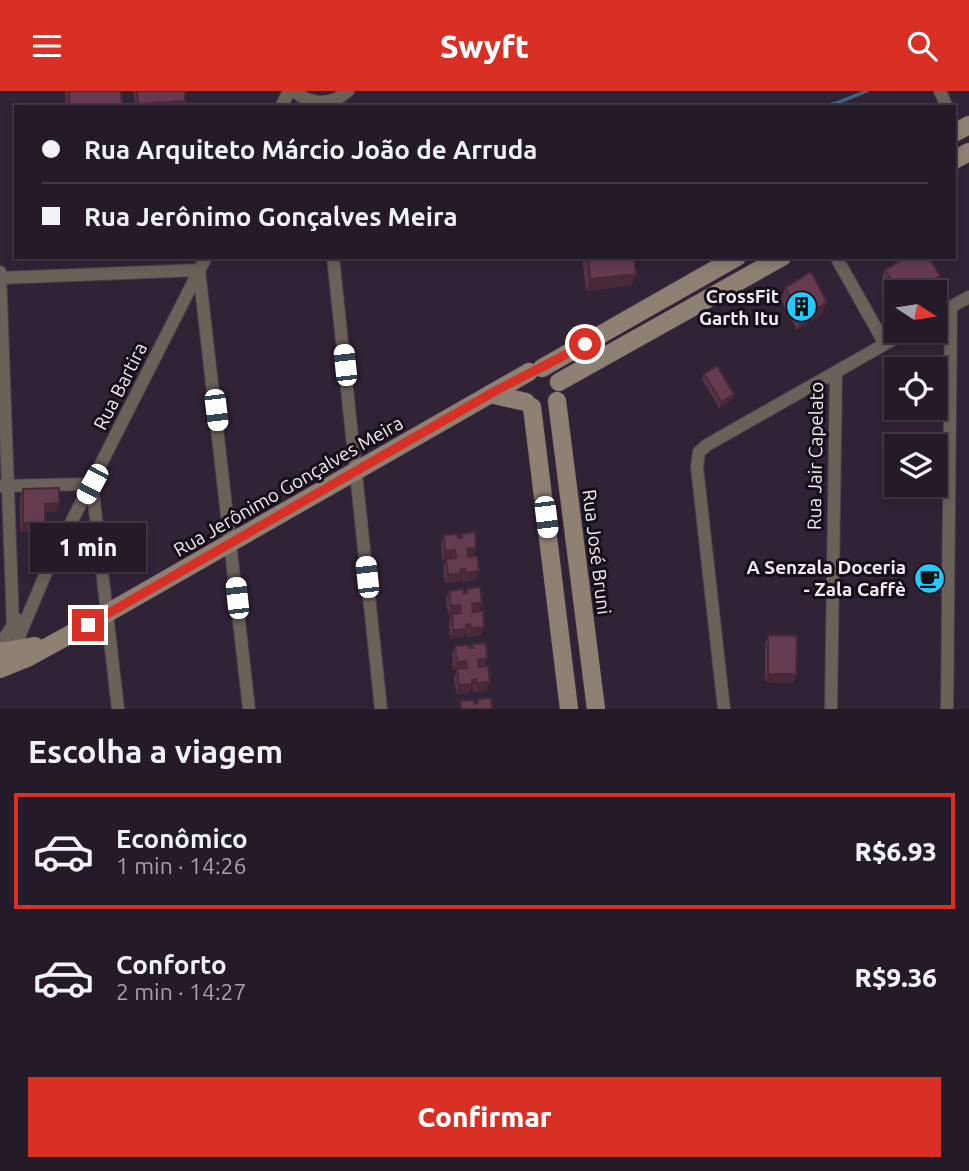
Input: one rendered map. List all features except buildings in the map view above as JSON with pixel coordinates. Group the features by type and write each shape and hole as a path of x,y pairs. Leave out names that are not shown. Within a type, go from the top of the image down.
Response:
{"street":[{"path":"291,91 318,104 336,99 348,91"},
{"name":"Rua Bartira","path":"3,660 205,259"},
{"path":"333,259 381,709"},
{"name":"Rua Jerônimo Gonçalves Meira","path":"3,660 69,635 490,394 733,259"},
{"path":"569,709 529,404 521,390 524,376 536,370 550,370 559,381 778,259"},
{"path":"724,709 697,459 699,452 707,445 885,344 837,259"},
{"path":"0,269 4,486 13,625"},
{"path":"0,278 200,270 249,709"},
{"path":"947,309 969,296"},
{"path":"947,709 951,307"},
{"name":"Rua Jair Capelato","path":"831,709 836,372"},
{"name":"Rua José Bruni","path":"559,381 561,388 557,401 596,709"},
{"path":"490,394 545,408 557,401"},
{"path":"4,486 92,484 118,709"},
{"name":"Rua Bartira","path":"3,660 13,625 48,568"}],"waterway":[{"path":"828,105 867,91"}],"place":[{"name":"CrossFit Garth Itu","path":"802,307"},
{"name":"A Senzala Doceria - Zala Caffè","path":"929,578"}],"route":[{"path":"88,625 490,394 585,344"}]}
